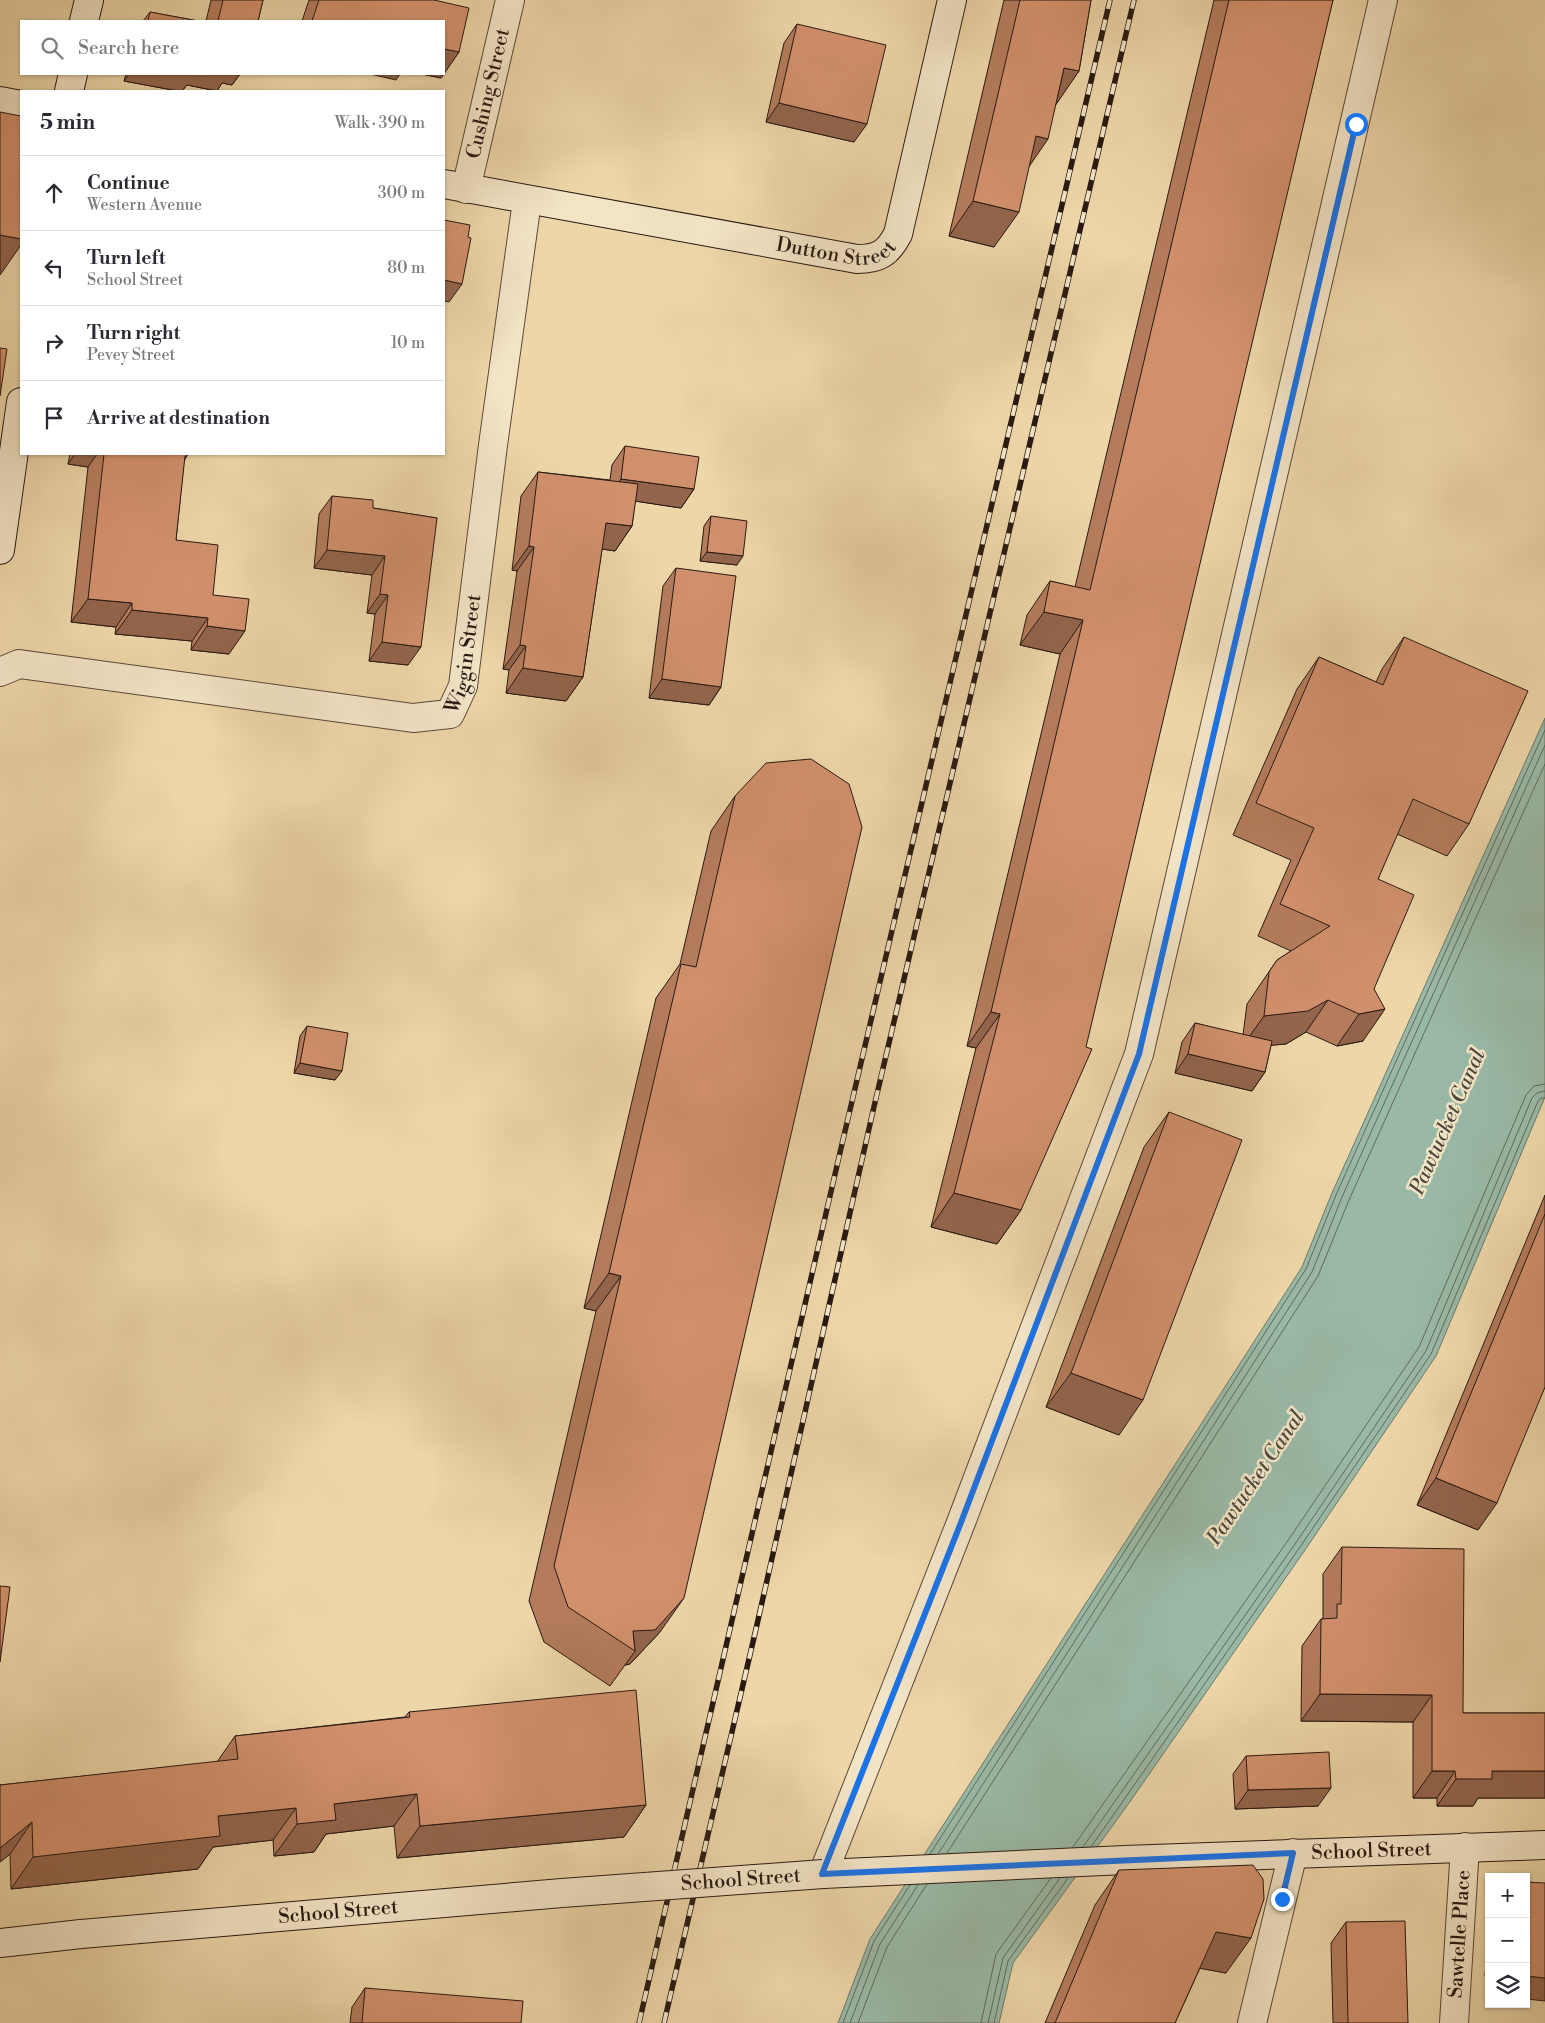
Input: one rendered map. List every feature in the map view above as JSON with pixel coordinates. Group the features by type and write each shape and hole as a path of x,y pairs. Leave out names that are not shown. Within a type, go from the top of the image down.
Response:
{"street":[{"path":"84,20 89,0"},
{"name":"Cushing Street","path":"455,186 510,0"},
{"name":"Dutton Street","path":"455,186 857,259 870,259 882,254 892,246 898,234 952,0"},
{"path":"822,1874 930,1599 1139,1054 1383,0"},
{"path":"69,90 73,75"},
{"path":"0,101 20,105"},
{"name":"Wiggin Street","path":"0,672 19,664 413,718 450,714 463,686 493,445 527,200"},
{"path":"0,550 20,409"},
{"name":"School Street","path":"0,1943 81,1934 562,1893 822,1874 1464,1846 1545,1845"},
{"name":"Sawtelle Place","path":"1454,2023 1464,1846"},
{"path":"1252,2023 1293,1853"}],"water":[{"name":"Pawtucket Canal","path":"1545,718 1545,1097 1436,1356 1305,1550 1129,1803 1013,1963 999,2023 838,2023 870,1939 1302,1267 1332,1193"}],"building":[{"path":"223,0 263,0 258,20 218,20"},
{"path":"319,0 434,0 469,8 459,52 445,49 445,20 312,20"},
{"path":"1020,0 1091,0 1079,71 1064,68 1048,139 1036,136 1019,212 973,201"},
{"path":"1229,0 1333,0 1086,1047 1092,1049 1021,1210 954,1193 1000,1014 991,1012 1083,620 1044,612 1050,581 1090,590"},
{"path":"150,12 193,20 148,20"},
{"path":"797,24 886,45 867,124 779,103"},
{"path":"0,112 20,116 20,239 0,235"},
{"path":"445,220 470,225 468,237 471,238 462,284 445,280"},
{"path":"0,348 7,349 0,396"},
{"path":"625,446 699,457 694,489 621,479"},
{"path":"104,455 188,455 185,456 176,540 218,545 213,595 249,599 245,631 207,626 208,618 132,610 132,603 88,599"},
{"path":"538,472 638,484 632,526 606,523 583,677 523,668 526,646 520,645 534,547 529,546"},
{"path":"332,496 373,500 373,508 437,518 421,647 382,642 388,595 380,594 385,556 327,550"},
{"path":"711,516 747,521 743,556 707,552"},
{"path":"676,568 736,576 721,687 662,679"},
{"path":"1404,637 1528,691 1469,824 1413,799 1378,879 1414,895 1374,989 1385,1009 1359,1014 1328,1000 1308,1011 1264,1016 1269,972 1277,960 1330,926 1280,904 1314,828 1256,803 1319,657 1383,685"},
{"path":"811,759 849,784 862,827 684,1598 655,1630 633,1631 635,1651 568,1607 554,1566 621,1276 609,1273 681,964 696,967 735,796 766,763"},
{"path":"1195,1023 1272,1041 1265,1072 1188,1054"},
{"path":"307,1026 348,1033 342,1071 300,1063"},
{"path":"1169,1112 1242,1140 1143,1400 1071,1373"},
{"path":"1545,1214 1545,1387 1497,1503 1436,1478"},
{"path":"1342,1547 1464,1549 1463,1713 1545,1713 1545,1771 1492,1771 1492,1779 1456,1779 1455,1771 1432,1771 1432,1695 1320,1694 1321,1619 1337,1618 1337,1604 1341,1604"},
{"path":"0,1586 10,1587 0,1662"},
{"path":"636,1690 646,1805 420,1826 417,1794 334,1804 336,1820 297,1824 296,1808 218,1816 220,1836 33,1857 32,1822 0,1848 0,1785 238,1759 235,1736 410,1717 409,1712"},
{"path":"1329,1752 1331,1788 1248,1790 1246,1756"},
{"path":"1253,1865 1263,1879 1264,1899 1251,1938 1216,1932 1175,2023 1055,2023 1119,1870"},
{"path":"1530,1882 1545,1883 1545,1978 1530,1976"},
{"path":"1405,1921 1408,2023 1348,2023 1346,1922"},
{"path":"365,1988 523,2001 521,2023 362,2023"}],"railway":[{"path":"639,2023 842,1144 1110,0"},
{"path":"664,2023 756,1629 873,1111 1134,0"}],"route":[{"path":"1282,1899 1293,1853 822,1874 960,1525 1139,1054 1356,124"}]}
